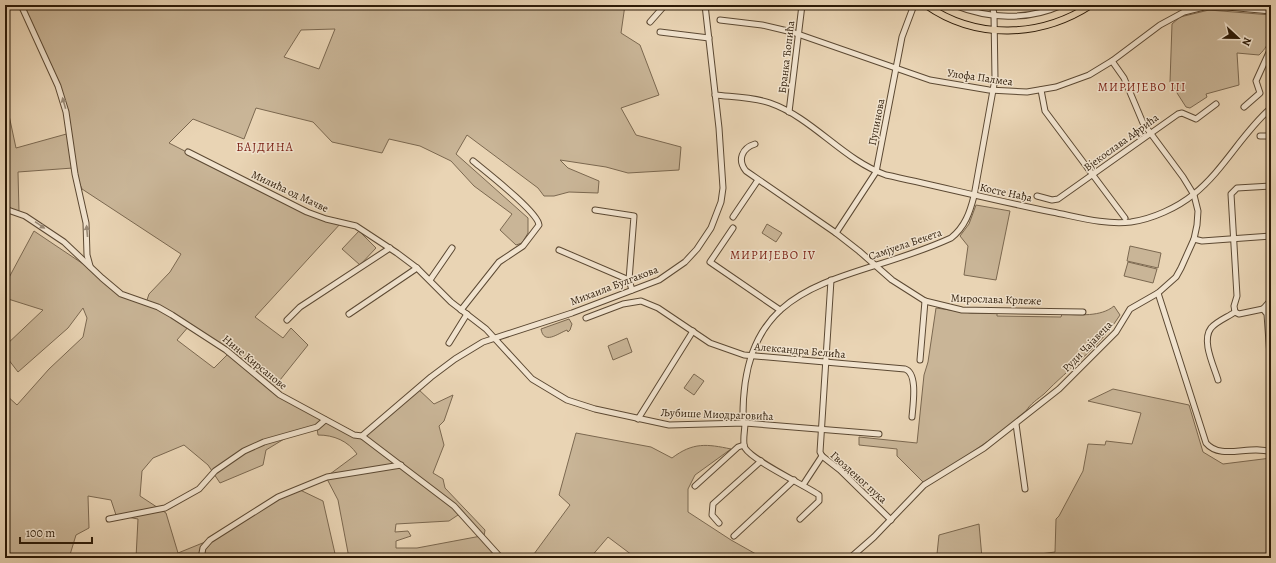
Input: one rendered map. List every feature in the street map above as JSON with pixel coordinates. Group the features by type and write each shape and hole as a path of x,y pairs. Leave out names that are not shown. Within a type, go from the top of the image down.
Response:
{"main road":[{"path":"926,5 940,14 958,22 994,30 1018,31 1054,24 1075,15 1090,5"}],"street":[{"path":"21,5 62,98 86,224 87,255 92,269"},
{"path":"650,22 665,5"},
{"name":"Михаила Булгакова","path":"362,436 443,368 472,349 495,338 572,313 659,280 675,270 697,249 712,228 721,202 723,182 705,5"},
{"name":"Бранка Ћопића","path":"789,112 802,5"},
{"name":"Пупинова","path":"836,233 876,172 902,37 914,5"},
{"path":"954,5 976,13 1012,17 1052,10 1062,5"},
{"name":"Самјуела Бекета","path":"744,423 745,378 751,357 769,323 780,310 797,296 831,280 875,266 953,237 965,222 971,211 993,90 995,73 994,16 992,5"},
{"name":"Улофа Палмеа","path":"720,20 762,25 799,34 930,80 993,90 1026,92 1073,82 1089,75 1112,61 1160,25 1184,12 1204,7 1227,7 1271,11"},
{"path":"660,32 709,38"},
{"path":"1244,107 1260,93 1256,80 1271,48"},
{"path":"1112,61 1124,78 1137,112 1194,195"},
{"path":"1041,90 1045,111 1125,218"},
{"name":"Косте Нађа","path":"715,95 762,101 789,112 876,172 974,196 1091,220 1118,222 1132,222 1155,216 1194,195 1271,108"},
{"name":"Вјекослава Афрића","path":"1037,196 1052,200 1058,199 1093,176 1178,114 1182,113 1196,119 1216,104"},
{"path":"1260,136 1271,136"},
{"name":"Мирослава Крлеже","path":"755,144 745,149 742,155 741,162 746,171 836,233 903,288 925,301 962,310 1083,312"},
{"name":"Милића од Мачве","path":"188,152 326,220 356,226 417,268 462,310 495,338"},
{"path":"462,310 499,262 523,246 539,225 538,220 527,207 473,161"},
{"path":"733,217 758,180"},
{"path":"1235,312 1234,306 1237,296 1231,194 1233,190 1237,188 1271,186"},
{"name":"Руди Чајавеца","path":"891,520 924,485 970,458 1016,424 1059,389 1114,334 1130,309 1158,293 1177,275 1194,239 1198,218 1194,195"},
{"name":"Нине Кирсанове","path":"5,209 25,216 57,237 121,294 158,307 216,343 272,390 354,435 362,436 454,506 501,558"},
{"path":"595,210 634,216 629,280 632,290"},
{"path":"733,228 710,262 780,310"},
{"path":"1194,239 1202,241 1271,236"},
{"path":"287,320 300,307 390,248"},
{"path":"430,280 452,248"},
{"path":"559,250 629,280"},
{"path":"349,314 417,268"},
{"path":"822,456 822,430 831,280"},
{"path":"1158,293 1180,358 1203,439 1211,448 1218,451 1260,449 1271,452"},
{"path":"1218,380 1209,349 1208,335 1212,326 1235,312 1239,314 1263,309 1271,300"},
{"name":"Александра Белића","path":"586,318 623,304 641,301 658,308 710,343 751,357 909,370 913,376 912,417"},
{"path":"920,360 925,301"},
{"path":"1263,309 1266,314 1271,370"},
{"path":"449,344 467,314"},
{"path":"638,419 693,332"},
{"name":"Љубише Миодраговића","path":"495,338 532,379 556,395 584,406 638,419 674,425 744,423 879,434"},
{"path":"109,519 165,508 199,489 215,471 244,451 264,442 317,428 325,420"},
{"path":"744,423 744,445 749,452 761,461 819,495 820,499 800,519"},
{"path":"1016,424 1025,489"},
{"path":"695,486 738,447 744,445"},
{"name":"Гвозденог пука","path":"803,485 822,456 840,470 891,520"},
{"path":"719,523 712,515 713,504 761,461"},
{"path":"201,558 203,548 210,540 278,497 327,477 401,465"},
{"path":"734,536 794,480"},
{"path":"850,558 865,546 891,520"}],"shaded area":[{"path":"19,5 625,5 621,33 640,45 659,95 621,108 636,135 681,147 679,170 628,173 606,167 560,160 568,168 599,181 598,193 569,192 554,196 544,196 538,188 467,135 456,154 528,218 528,233 522,243 516,245 500,230 512,214 474,186 451,161 420,146 389,139 382,153 332,142 313,122 256,108 244,139 193,119 169,143 281,200 341,223 255,317 283,338 291,328 308,345 272,390 362,436 417,388 434,404 453,395 444,421 439,426 444,445 433,473 443,479 445,488 485,530 484,536 502,558 349,558 338,500 326,477 357,454 345,442 330,436 318,435 317,428 294,433 266,450 263,465 220,483 208,465 184,445 153,458 142,471 140,496 166,513 178,553 210,540 219,532 298,489 323,501 336,558 136,558 138,519 116,515 111,500 88,496 89,528 76,535 69,558 5,558 5,394 17,405 49,369 83,337 87,318 83,308 68,328 18,372 5,355 5,346 43,310 5,298 5,285 34,231 110,282 121,294 146,303 149,294 170,272 181,254 82,189 73,168 18,172 19,212 5,208 5,102 16,148 70,133 58,86","holes":["335,29 319,69 284,57 301,30","189,326 229,353 214,368 177,340","461,513 481,536 417,548 396,548 396,541 411,536 408,531 395,532 396,524 449,521"]},
{"path":"1209,10 1271,15 1270,37 1269,42 1259,55 1237,53 1239,85 1206,94 1207,97 1190,108 1186,107 1170,82 1172,24 1180,17"},
{"path":"976,205 1010,211 996,280 964,275 968,246 960,236 969,224"},
{"path":"767,224 782,233 776,242 762,233"},
{"path":"359,231 376,248 360,265 342,249"},
{"path":"1130,246 1161,253 1158,268 1127,261"},
{"path":"1128,262 1157,269 1153,283 1124,276"},
{"path":"1114,306 1120,315 1113,326 1094,347 1026,411 1000,433 925,484 897,456 897,449 859,445 859,437 917,443 924,375 928,362 936,308 971,313 997,313 997,316 1061,317 1062,314 1096,314 1109,310"},
{"path":"569,319 572,324 568,332 567,330 551,337 543,334 541,329"},
{"path":"627,338 632,352 613,360 608,346"},
{"path":"694,374 704,381 694,395 684,388"},
{"path":"1113,389 1189,405 1203,452 1223,464 1271,458 1271,558 1010,558 1055,552 1056,519 1083,471 1088,444 1105,445 1106,441 1132,444 1141,413 1088,401"},
{"path":"576,433 651,447 672,458 687,449 700,446 707,445 731,449 695,475 688,489 688,512 731,540 763,558 636,558 608,537 590,558 531,558 570,505 559,495"},
{"path":"979,524 982,558 933,558 937,554 939,535"}],"district":[{"name":"МИРИЈЕВО III","path":"1142,87"},
{"name":"БАЈДИНА","path":"265,147"},
{"name":"МИРИЈЕВО IV","path":"773,255"}]}
